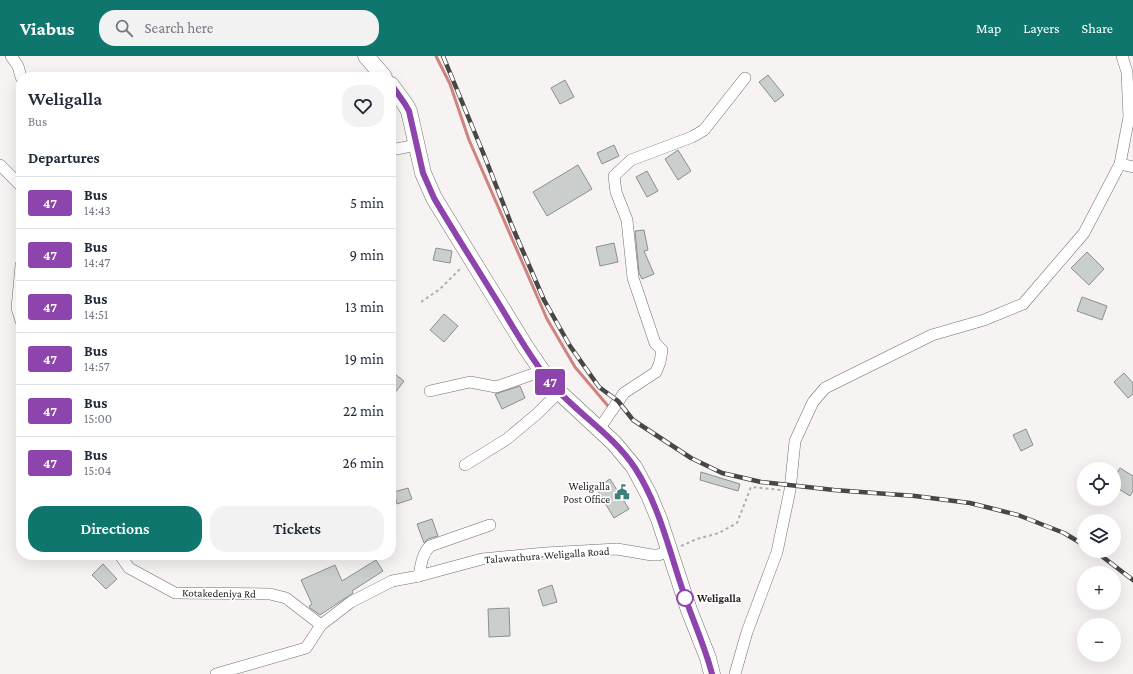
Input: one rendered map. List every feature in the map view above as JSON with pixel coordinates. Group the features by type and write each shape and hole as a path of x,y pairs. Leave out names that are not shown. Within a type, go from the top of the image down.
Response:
{"highway":[{"path":"366,56 380,72"},
{"path":"396,91 409,111 420,162 434,198 525,346 559,392 625,455 640,477 659,519 669,551 708,658 712,674"}],"street":[{"path":"11,56 18,66 20,72"},
{"path":"735,674 747,632 777,552 790,490 795,440 813,402 825,388 932,335 984,320 1023,304 1084,233 1120,164 1129,117 1127,72 1122,56"},
{"path":"599,429 624,393 656,372 660,362 662,350 655,343 633,278 627,220 616,192 614,176 631,160 692,138 704,130 745,78"},
{"path":"396,149 417,145"},
{"path":"1120,164 1133,167"},
{"path":"0,165 16,181"},
{"path":"430,391 470,382 496,387 542,371"},
{"path":"466,465 507,439 538,413 559,392"},
{"path":"419,576 423,557 426,550 430,546 490,525"},
{"name":"Talawathura-Weligalla Road","path":"216,674 306,648 321,624 351,602 392,581 419,576 482,559 545,553 617,549 652,555 658,555 669,551"},
{"name":"Kotakedeniya Rd","path":"123,560 129,568 175,593 270,594 286,598 321,624"}],"path":[{"path":"421,302 440,289 461,267 471,260"},
{"path":"669,551 697,539 719,533 737,523 751,487 790,490"}],"building":[{"path":"768,75 784,95 775,102 759,82"},
{"path":"565,80 574,97 560,104 551,88"},
{"path":"614,145 619,156 602,164 597,153"},
{"path":"678,150 691,171 678,180 665,159"},
{"path":"578,165 592,189 547,216 533,192"},
{"path":"647,171 658,191 647,197 636,177"},
{"path":"644,230 648,250 644,251 654,274 642,279 639,273 635,231"},
{"path":"614,243 618,262 600,266 596,247"},
{"path":"436,248 452,251 450,263 433,260"},
{"path":"1087,252 1104,269 1089,285 1071,268"},
{"path":"1082,297 1107,306 1102,320 1077,311"},
{"path":"444,314 458,326 444,342 430,330"},
{"path":"1124,373 1133,383 1133,394 1128,398 1114,382"},
{"path":"396,375 404,381 396,391"},
{"path":"520,386 525,398 502,409 495,394"},
{"path":"1026,429 1033,445 1021,451 1013,435"},
{"path":"1121,469 1133,476 1133,491 1130,496 1121,490"},
{"path":"701,472 740,484 738,491 700,480"},
{"path":"610,479 629,509 614,518 596,488"},
{"path":"408,488 412,499 397,504 396,491"},
{"path":"432,519 438,536 428,539 424,543 417,524"},
{"path":"376,560 383,571 352,591 353,593 320,615 310,608 309,606 312,604 301,580 335,565 342,581"},
{"path":"103,564 117,579 106,589 92,575"},
{"path":"552,585 557,602 543,606 538,590"},
{"path":"509,608 510,636 489,637 488,609"}],"waterway":[{"path":"436,56 450,84 469,140 547,319 575,367 608,406"}],"railway":[{"path":"443,56 512,226 544,300 570,346 599,387 618,401 633,420 691,458 722,473 761,482 834,490 915,496 970,503 1018,515 1064,533 1077,541"},
{"path":"1104,558 1133,580"}],"bus line":[{"name":"47","path":"396,91 409,111 423,173 434,198 525,346 550,382 574,407 614,443 634,467 643,482 659,519 689,610 708,658 712,674"}],"place":[{"name":"Weligalla Post Office","path":"622,492"},
{"name":"Weligalla","path":"685,598"}]}
